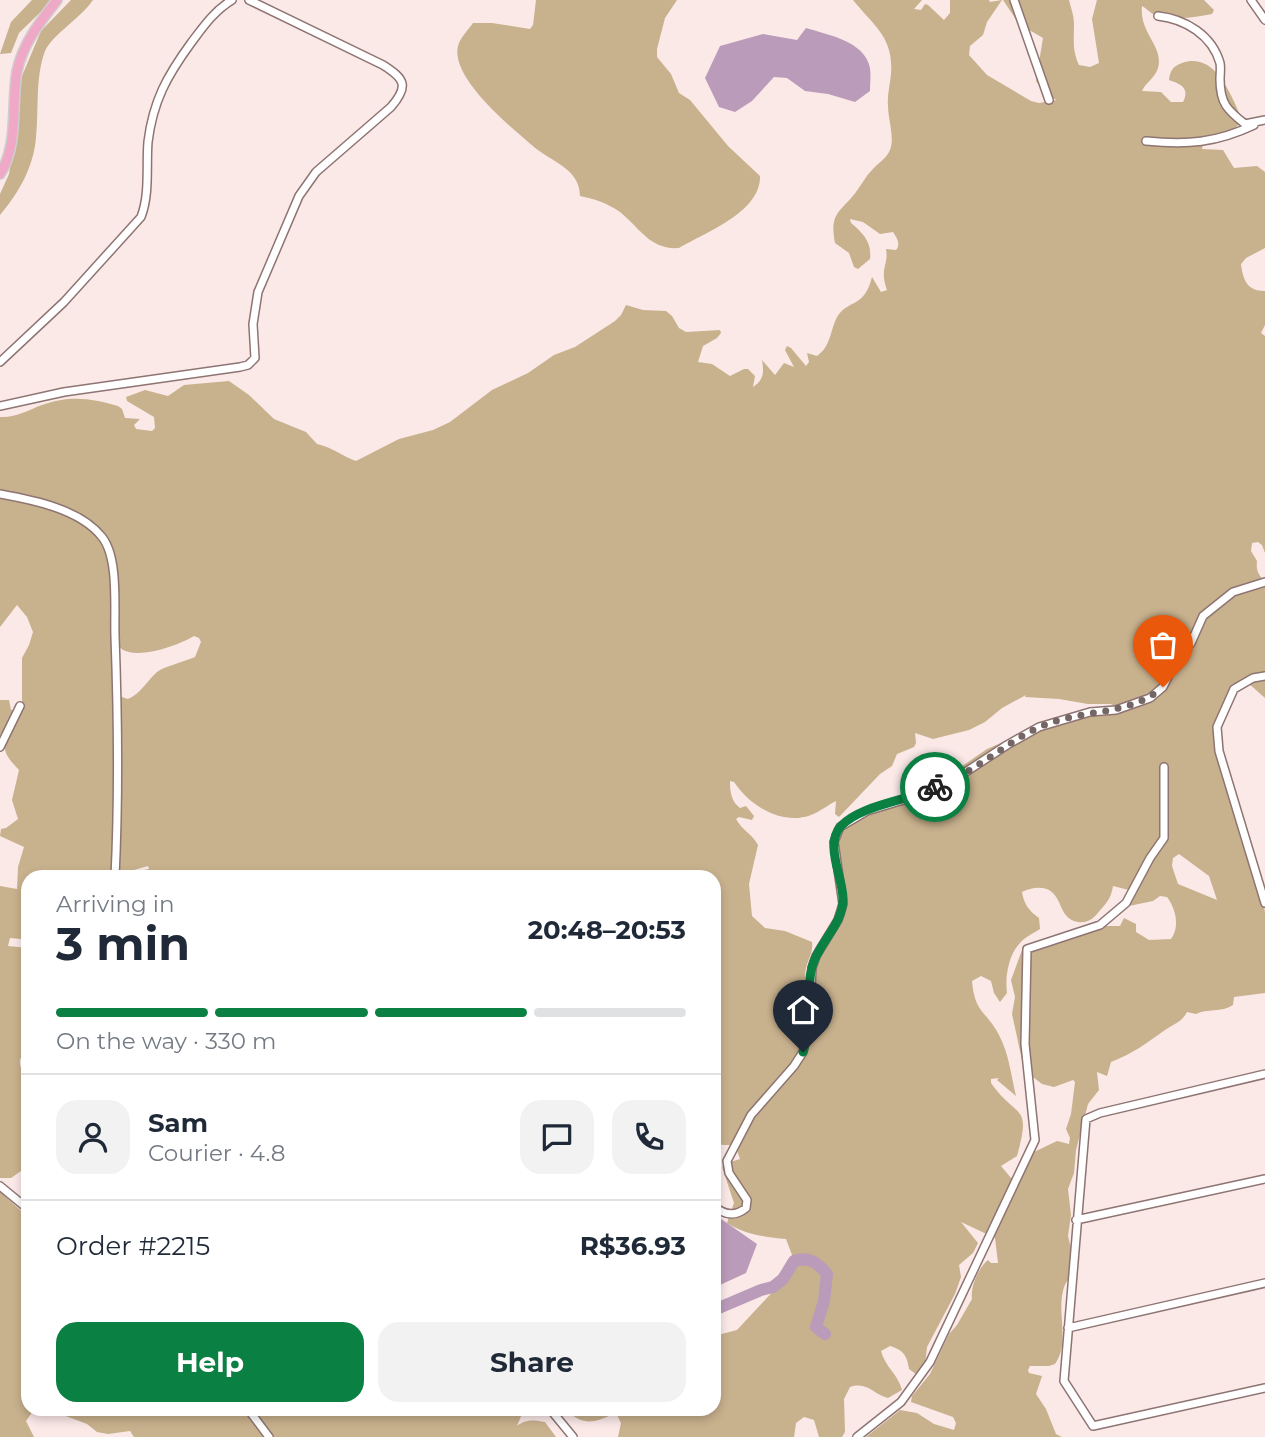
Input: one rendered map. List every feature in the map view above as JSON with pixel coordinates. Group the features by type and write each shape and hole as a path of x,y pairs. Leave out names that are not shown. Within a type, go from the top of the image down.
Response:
{"main road":[{"path":"0,174 9,151 17,72 23,51 35,27 57,0"}],"street":[{"path":"0,362 64,302 141,218 145,199 150,125 165,80 205,23 219,8 232,0"},
{"path":"0,405 98,387 240,367 248,365 255,358 253,324 258,292 299,196 316,172 391,107 402,94 403,82 383,65 249,0"},
{"path":"1014,0 1049,100"},
{"path":"1251,0 1265,20"},
{"path":"1158,16 1175,18 1196,29 1210,45 1220,63 1220,96 1230,113 1245,124 1261,122"},
{"path":"1146,141 1181,145 1214,141 1261,122"},
{"path":"0,494 27,499 64,512 94,528 108,546 114,596 119,720 115,870"},
{"path":"721,1210 729,1215 737,1214 746,1208 747,1200 729,1173 727,1161 751,1115 803,1052 809,1025 812,968 816,956 838,920 843,904 834,842 840,827 867,811 919,795 958,777 1040,727 1090,712 1116,710 1150,698 1163,687 1175,663 1191,643 1203,616 1233,592 1265,582"},
{"path":"1265,676 1252,678 1234,689 1217,727 1219,751 1265,903"},
{"path":"0,747 20,706"},
{"path":"857,1437 901,1402 930,1362 1035,1140 1025,1044 1027,949 1100,925 1126,902 1164,838 1164,766"},
{"path":"1265,1074 1100,1113 1086,1119 1064,1381 1093,1426 1265,1388"},
{"path":"1076,1220 1265,1178"},
{"path":"0,1186 21,1203"},
{"path":"1068,1328 1265,1283"},
{"path":"253,1416 269,1437"},
{"path":"556,1416 573,1437"}],"shaded area":[{"path":"32,0 53,0 19,33 11,53 0,54 11,22"},
{"path":"71,0 93,0 45,51 40,72 35,148 29,169 0,215 0,194 9,174 12,154 19,83 41,31"},
{"path":"536,0 677,0 665,18 657,57 671,74 679,93 690,100 728,146 760,176 758,189 752,200 717,228 679,248 669,248 646,237 615,209 580,196 579,187 570,173 534,147 498,115 463,73 458,59 458,46 473,23 530,29 533,25"},
{"path":"853,0 922,0 914,9 921,10 925,4 928,5 944,20 950,13 950,0 1002,0 987,22 983,35 970,46 969,55 987,75 1039,103 1056,100 1036,81 1043,38 1019,24 1003,0 1069,0 1077,60 1079,65 1090,67 1099,63 1092,19 1097,0 1204,0 1214,10 1212,14 1169,18 1155,15 1142,6 1144,24 1159,60 1157,71 1142,91 1161,92 1171,102 1183,102 1185,90 1181,85 1169,80 1171,71 1182,63 1204,63 1221,78 1242,119 1230,132 1203,145 1202,149 1223,150 1234,168 1257,166 1265,172 1265,248 1246,258 1241,264 1247,284 1254,289 1265,291 1265,325 1261,333 1265,336 1265,553 1258,542 1252,543 1251,551 1257,561 1258,572 1265,581 1265,698 1247,682 1233,690 1225,702 1220,733 1240,835 1265,912 1265,993 1234,997 1233,1005 1224,1009 1196,1014 1187,1012 1180,1021 1146,1044 1111,1062 1107,1076 1097,1072 1099,1090 1088,1104 1076,1150 1074,1173 1068,1189 1071,1215 1068,1236 1072,1253 1079,1256 1079,1261 1063,1291 1062,1347 1055,1364 1030,1366 1028,1370 1029,1373 1042,1376 1036,1394 1046,1409 1056,1434 1062,1437 866,1437 900,1410 917,1413 934,1424 954,1430 956,1423 953,1417 911,1402 912,1396 930,1374 949,1334 972,1299 974,1283 981,1267 988,1260 998,1263 995,1238 961,1222 978,1243 973,1253 959,1265 961,1277 927,1347 925,1365 917,1375 909,1369 906,1357 898,1349 890,1346 881,1351 902,1390 888,1398 866,1387 850,1387 844,1399 845,1432 842,1437 819,1437 814,1420 804,1417 796,1423 794,1437 618,1437 621,1423 618,1416 721,1416 721,1334 737,1330 778,1286 790,1266 792,1255 786,1239 748,1233 727,1223 734,1203 722,1167 740,1159 735,1145 721,1145 721,870 144,870 149,869 148,866 134,870 21,870 21,939 10,938 8,946 21,947 21,1171 11,1178 0,1178 0,886 17,889 18,867 24,847 0,836 1,829 18,819 12,800 19,770 5,748 10,722 0,735 0,700 9,700 11,710 22,711 22,658 33,632 27,617 17,605 0,627 0,417 17,415 62,400 89,400 118,406 125,418 140,419 134,425 136,429 152,431 155,428 154,417 127,401 126,397 145,390 168,396 184,385 229,381 249,395 274,419 306,432 317,444 356,461 399,439 433,430 450,422 492,390 528,373 554,355 575,347 615,321 626,305 643,310 666,311 679,328 686,332 720,330 717,338 703,346 698,362 712,364 730,376 748,369 755,376 753,387 762,375 762,360 775,375 784,363 794,367 785,350 787,346 806,366 809,362 807,353 817,356 822,352 841,311 865,294 872,277 881,292 887,290 884,277 886,249 896,250 898,246 893,232 880,234 863,222 850,219 866,238 870,248 870,259 858,269 854,267 849,253 835,243 834,233 838,213 890,150 892,134 888,102 891,61 881,32","holes":["194,636 201,642 195,657 157,672 132,697 128,699 119,696 111,639 123,650 140,653 170,647","1026,695 1025,697 1088,704 1111,704 1117,708 1033,729 987,749 929,789 849,821 841,832 838,848 844,914 820,953 810,980 806,982 812,942 785,931 765,928 752,916 749,884 758,845 736,819 739,817 752,820 754,816 746,806 740,808 735,802 730,781 758,806 778,816 800,818 818,812 836,801 835,814 839,817 880,774 892,766 897,754 914,747 915,733 933,739 969,730","1179,854 1209,876 1217,900 1178,884 1172,866 1173,858","1113,886 1129,890 1129,906 1153,901 1160,896 1167,897 1176,918 1174,934 1171,939 1149,940 1136,932 1136,924 1124,918 1120,926 1099,926 1100,929 1030,944 1022,950 1011,980 1015,997 1012,1014 1022,1060 1033,1077 1042,1084 1054,1087 1073,1080 1075,1082 1066,1129 1070,1138 1069,1144 1057,1141 1034,1152 1011,1178 1001,1166 1017,1156 1022,1119 991,1083 991,1079 999,1078 997,1080 1016,1096 1002,1042 978,1006 972,981 981,976 991,981 1000,1002 1007,993 1007,974 1016,948 1040,929 1039,918 1028,907 1022,892 1036,888 1049,890 1057,898 1067,917 1081,922 1089,921 1095,916 1107,902"]},
{"path":"806,28 844,40 861,51 870,68 870,91 855,102 805,91 787,78 774,77 752,101 735,112 719,107 705,78 720,46 763,34 797,40"},
{"path":"0,1192 21,1211 21,1416 30,1416 26,1421 34,1437 0,1437"},
{"path":"721,1219 757,1244 746,1273 721,1285"},
{"path":"66,1416 521,1416 517,1426 530,1421 545,1422 556,1437 134,1437 130,1431 108,1434 97,1432 87,1424"},
{"path":"574,1416 608,1416 589,1422"}],"waterway":[{"path":"721,1307 773,1287 783,1279 794,1261 809,1260 827,1274 824,1301 816,1327 825,1334"}],"way so far":[{"path":"935,787 958,777 1040,727 1090,712 1116,710 1150,698 1163,687"}],"route":[{"path":"803,1052 809,1025 812,968 816,956 838,920 843,904 835,852 836,835 840,827 867,811 919,795 935,787"}]}
